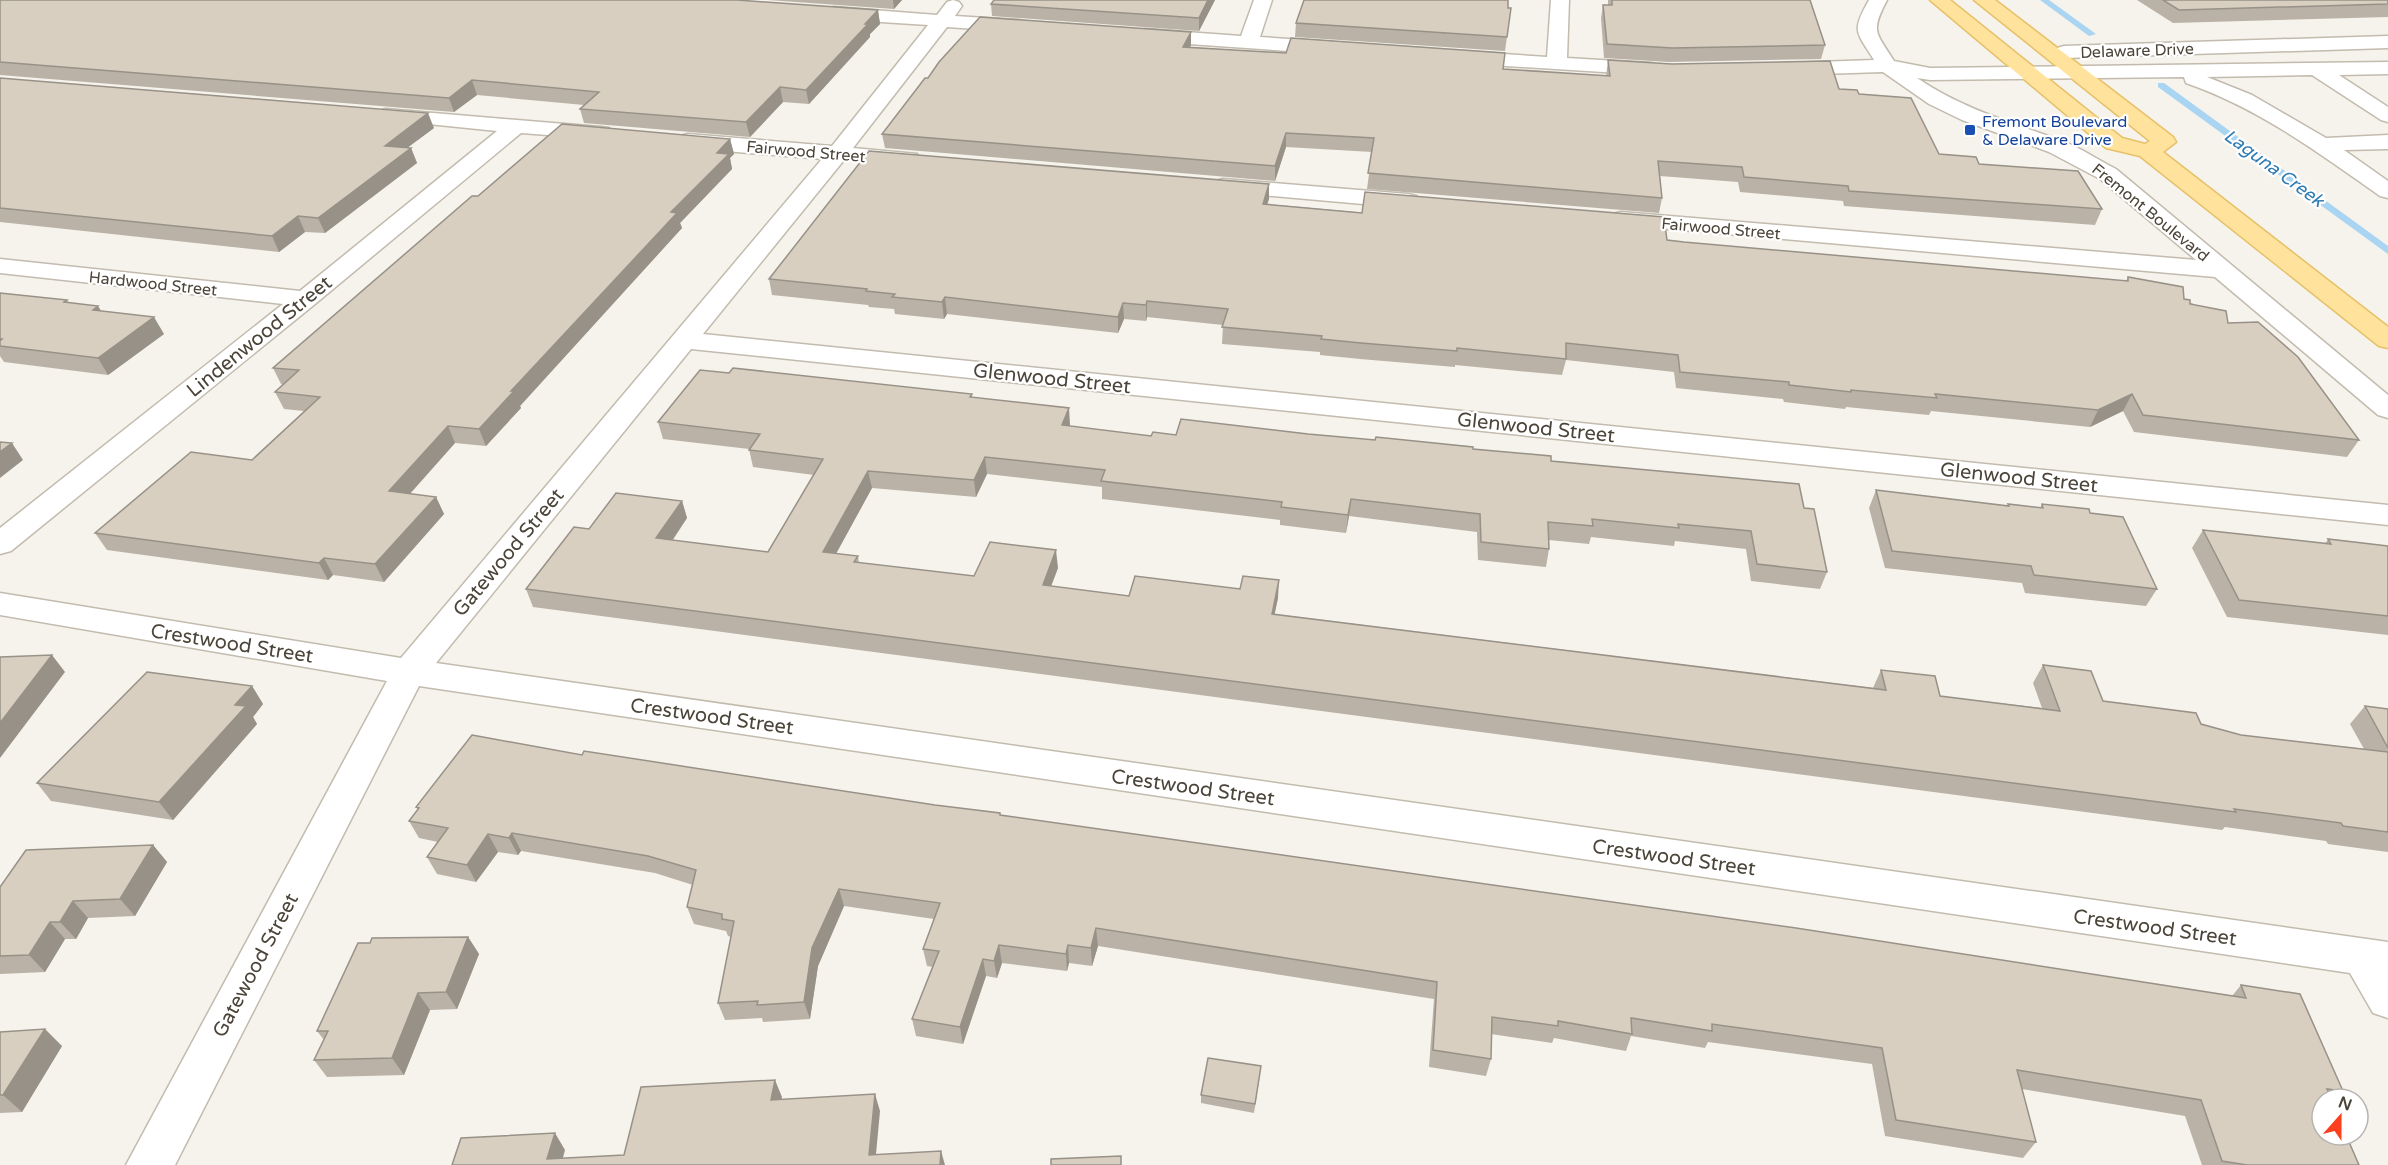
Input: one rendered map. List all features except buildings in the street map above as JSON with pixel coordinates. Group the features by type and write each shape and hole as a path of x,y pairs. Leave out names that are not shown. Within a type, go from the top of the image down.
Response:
{"main road":[{"name":"Fremont Boulevard","path":"1939,0 2114,144 2148,151 2388,340"},
{"path":"1983,0 2165,142 2148,151"}],"street":[{"path":"1249,42 1263,0"},
{"path":"1557,63 1560,0"},
{"name":"Fremont Boulevard","path":"1878,0 1867,20 1866,31 1887,66 1936,100 1969,116 2084,159 2108,174 2388,409"},
{"path":"812,11 950,10 1037,27"},
{"name":"Gatewood Street","path":"150,1165 409,672 838,153 950,10"},
{"path":"1131,34 1351,50"},
{"name":"Delaware Drive","path":"1887,66 1918,58 2388,42"},
{"path":"1441,56 1669,70"},
{"name":"Delaware Drive","path":"1768,70 1887,66 1930,74 2030,75 2388,68"},
{"path":"2316,69 2388,116"},
{"path":"2250,71 2251,83 2255,92 2274,114"},
{"path":"2174,73 2222,89 2274,114 2383,184"},
{"path":"364,113 620,135"},
{"name":"Lindenwood Street","path":"0,544 516,126"},
{"name":"Fairwood Street","path":"666,139 933,161"},
{"path":"2320,145 2388,142"},
{"path":"1206,184 1432,203"},
{"name":"Fairwood Street","path":"1599,217 2223,270"},
{"name":"Hardwood Street","path":"0,267 306,298"},
{"name":"Glenwood Street","path":"684,340 2388,515"},
{"name":"Crestwood Street","path":"0,604 409,672 2376,959"},
{"path":"2376,959 2388,999"}],"waterway":[{"name":"Laguna Creek","path":"2044,0 2092,34"},
{"name":"Laguna Creek","path":"2161,85 2388,251"}],"place":[{"name":"Fremont Boulevard & Delaware Drive","path":"1970,130"}]}
